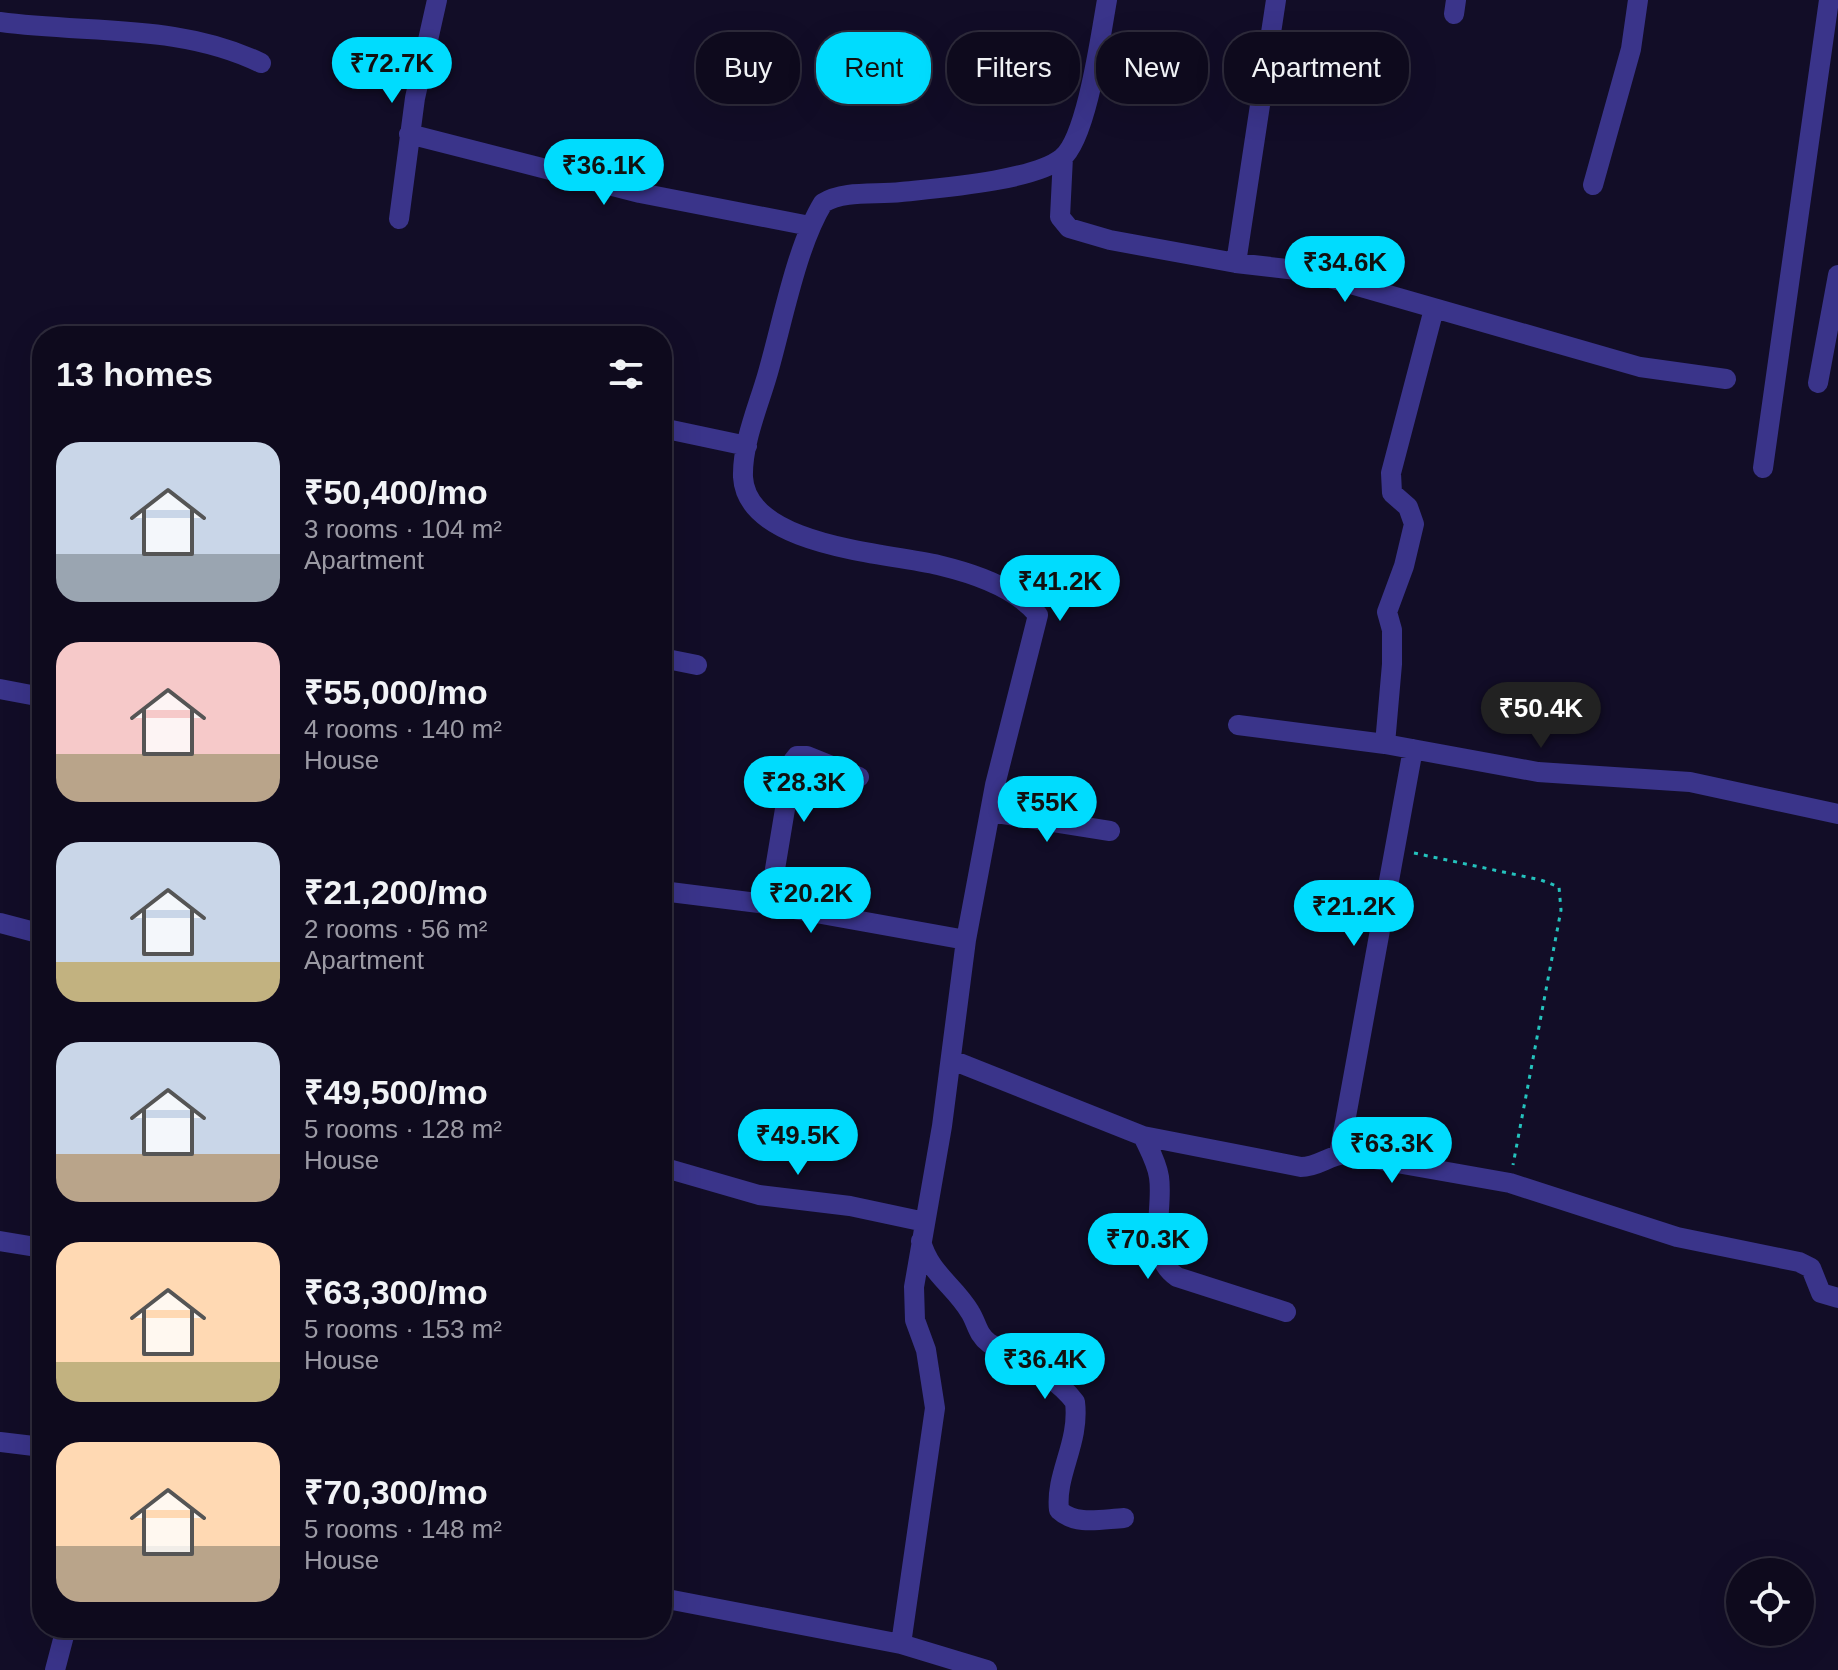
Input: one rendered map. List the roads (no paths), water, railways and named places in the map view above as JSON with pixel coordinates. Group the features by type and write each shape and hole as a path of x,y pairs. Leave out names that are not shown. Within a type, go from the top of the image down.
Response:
{"street":[{"path":"399,219 409,134 437,0"},
{"path":"901,1644 935,1408 926,1350 913,1306 952,1060 966,940 990,812 1038,615 1021,598 984,580 942,566 839,548 772,521 747,494 743,477 747,446 810,226 823,203 833,197 965,184 1017,174 1063,157 1075,141 1085,108 1107,0"},
{"path":"1236,263 1276,0"},
{"path":"1593,185 1631,49 1638,0"},
{"path":"1763,468 1829,0"},
{"path":"0,22 116,33 172,34 233,49 261,63"},
{"path":"409,134 640,193 810,226"},
{"path":"1063,157 1060,217 1069,228 1110,240 1236,263 1305,271 1640,367 1726,379"},
{"path":"1818,383 1838,275"},
{"path":"1385,744 1392,664 1392,630 1387,612 1404,566 1414,524 1408,507 1392,493 1391,473 1434,309"},
{"path":"672,430 747,446"},
{"path":"672,660 697,665"},
{"path":"0,689 32,695"},
{"path":"1238,725 1385,744 1538,772 1690,782 1838,814"},
{"path":"1339,1155 1413,749"},
{"path":"769,905 793,761 797,756 807,756 859,777"},
{"path":"990,812 1110,831"},
{"path":"672,897 769,905 966,940"},
{"path":"0,923 32,931"},
{"path":"952,1060 1042,1093 1143,1136 1301,1167 1310,1167 1339,1155 1510,1183 1677,1237 1799,1262 1811,1268 1821,1293 1838,1298"},
{"path":"1143,1136 1159,1176 1159,1249 1168,1271 1177,1277 1286,1312"},
{"path":"672,1170 759,1195 850,1206 923,1232"},
{"path":"923,1232 929,1263 972,1314 977,1331 989,1342 1052,1378 1075,1402 1074,1446 1060,1488 1059,1510 1066,1517 1080,1520 1124,1518"},
{"path":"0,1241 32,1246"},
{"path":"0,1442 32,1446"},
{"path":"672,1600 901,1644 987,1670"},
{"path":"55,1670 63,1638"}]}
